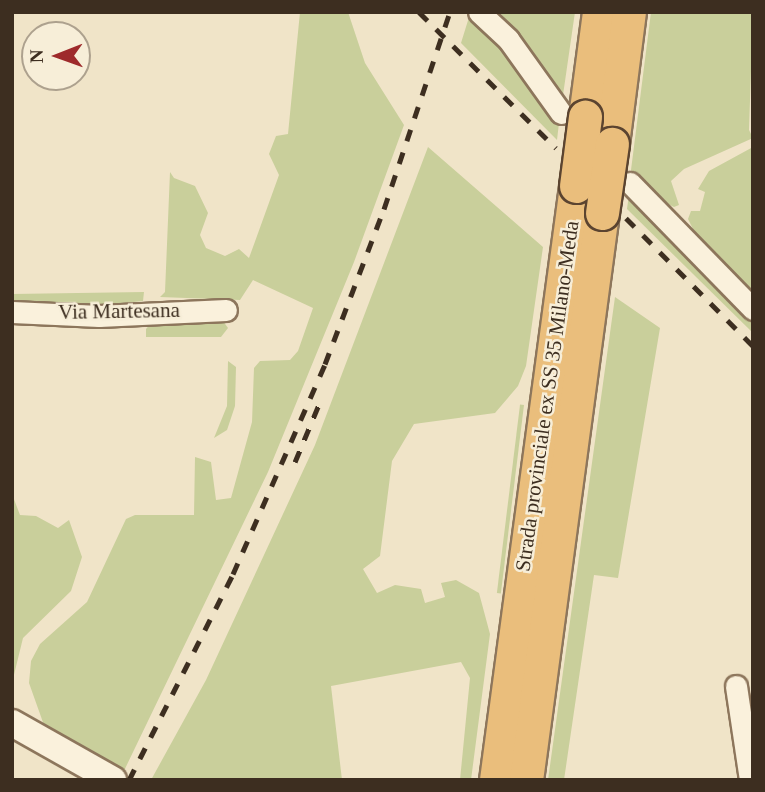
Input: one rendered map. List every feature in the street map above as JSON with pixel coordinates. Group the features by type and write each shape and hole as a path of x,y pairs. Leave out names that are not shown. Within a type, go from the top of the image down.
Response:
{"highway":[{"name":"Strada provinciale ex SS 35 Milano-Meda","path":"496,780 576,186 573,115 599,12"},
{"name":"Strada provinciale ex SS 35 Milano-Meda","path":"526,780 629,12"}],"street":[{"path":"479,12 508,39 573,115"},
{"path":"631,183 753,309"},
{"name":"Via Martesana","path":"12,312 99,316 226,310"},
{"path":"736,687 750,780"},
{"path":"12,723 113,780"}],"green space":[{"path":"300,12 348,12 365,63 404,125 354,262 268,472 121,777 45,728 29,683 31,661 40,644 87,602 126,519 135,515 194,515 195,457 211,462 216,500 231,498 252,422 254,368 260,361 290,360 298,351 313,308 253,280 240,300 160,297 165,292 170,172 174,178 195,186 208,213 200,235 206,248 225,256 239,249 249,258 279,175 269,154 276,136 288,134"},
{"path":"499,12 575,12 563,95 523,38"},
{"path":"651,12 753,12 749,130 753,138 684,169 671,181 679,205 674,207 662,201 631,170"},
{"path":"470,14 507,53 527,85 559,123 557,140 461,43"},
{"path":"428,147 543,247 526,366 518,386 495,413 414,424 392,461 380,556 363,569 377,593 395,585 421,589 425,603 445,597 441,583 456,580 479,593 490,634 471,780 460,780 470,678 461,662 331,686 342,780 151,780 206,680 315,445"},
{"path":"753,147 753,296 697,237 688,219 691,211 700,211 705,192 698,189 709,171"},
{"path":"629,194 753,320 753,333 627,209"},
{"path":"144,292 143,301 103,305 12,301 12,294"},
{"path":"615,297 660,328 618,578 594,575 564,780 548,780"},
{"path":"154,320 223,321 228,328 221,337 146,337 146,329"},
{"path":"228,361 236,367 235,406 227,430 214,438 227,406"},
{"path":"520,405 524,405 501,594 497,593"},
{"path":"12,494 20,515 36,516 58,528 69,520 82,557 71,591 23,638 12,683"}],"railway":[{"path":"419,12 556,148"},
{"path":"129,780 233,574 325,364 384,209 450,12"},
{"path":"626,218 753,346"},
{"path":"295,462 322,397"}]}
